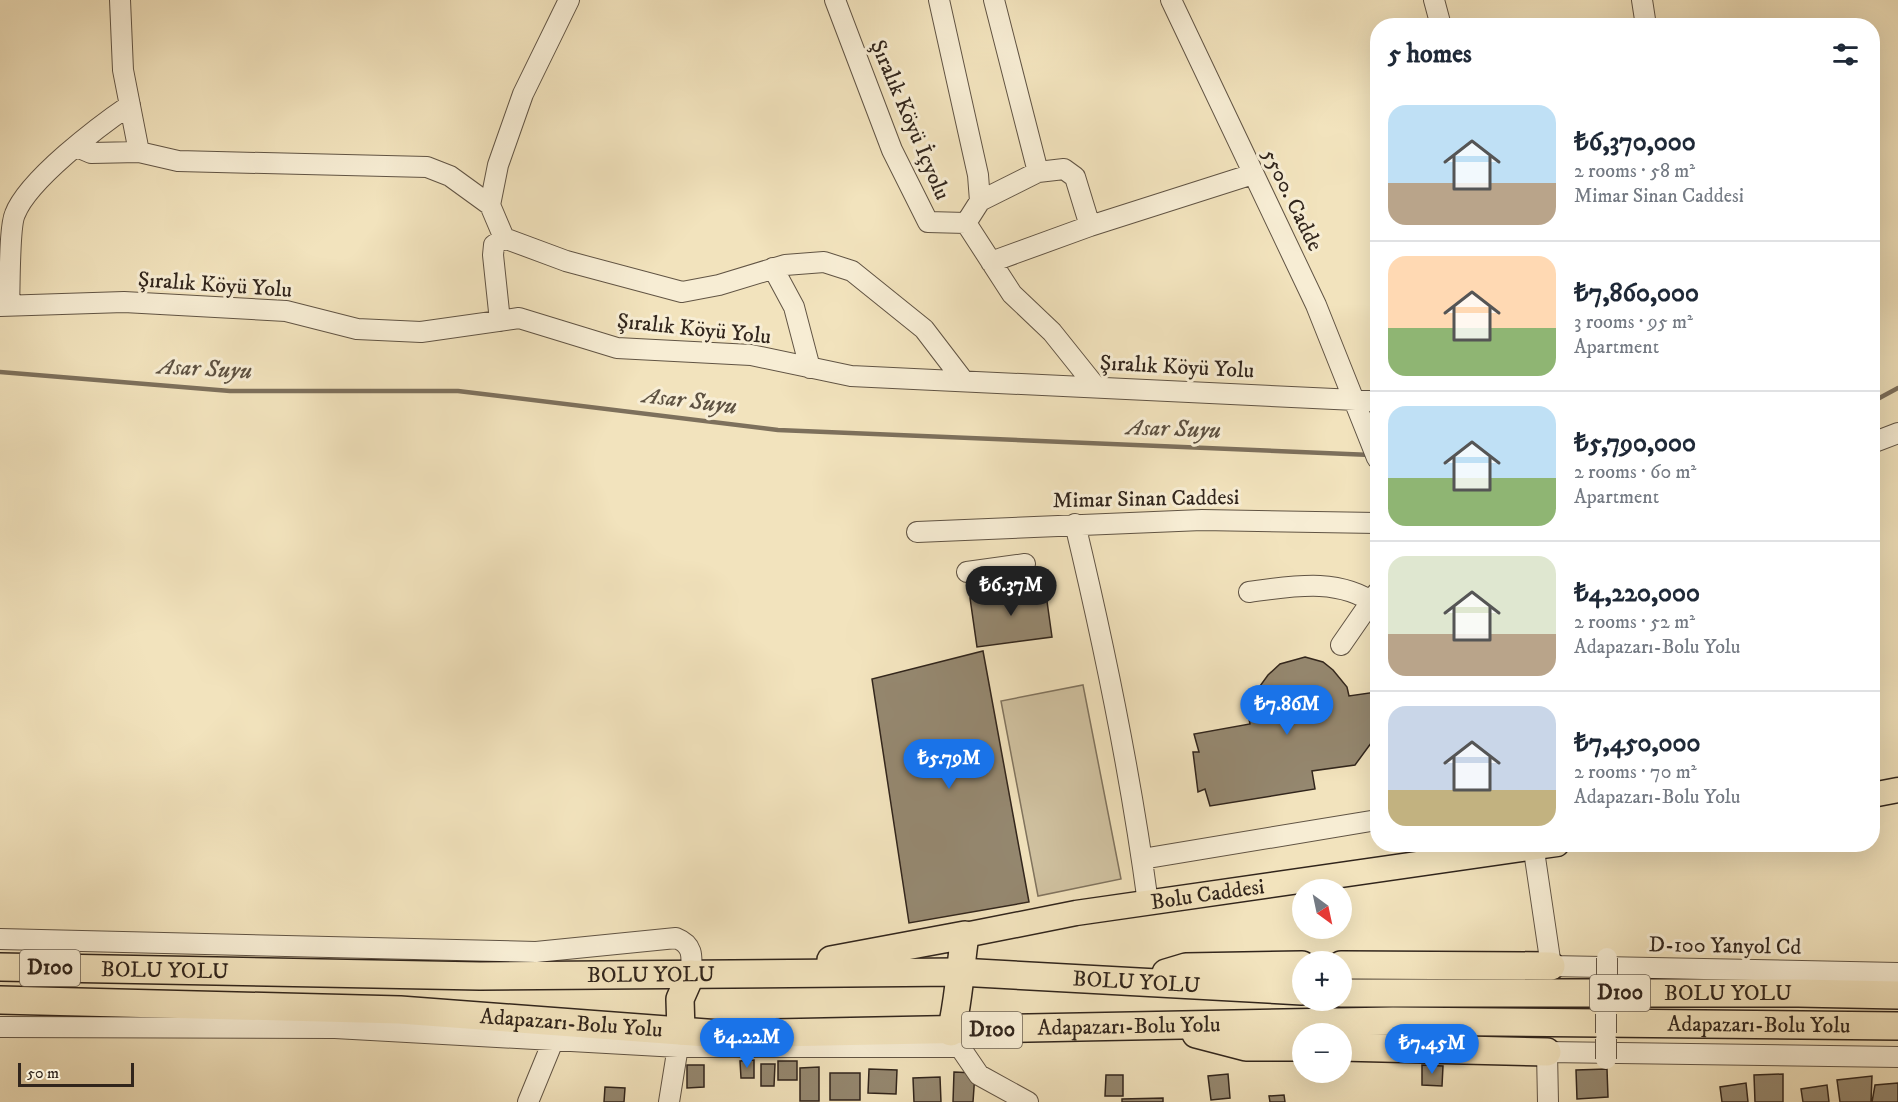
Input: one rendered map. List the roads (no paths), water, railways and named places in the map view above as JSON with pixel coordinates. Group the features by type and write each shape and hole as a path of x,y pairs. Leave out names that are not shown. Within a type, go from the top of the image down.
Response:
{"highway":[{"path":"762,973 965,935 959,972 959,999 954,1039"},
{"path":"1137,982 1186,967 1292,965"},
{"path":"1352,965 1551,966"},
{"name":"BOLU YOLU","path":"0,967 480,976 959,972 1292,990"},
{"path":"679,1039 680,999 691,974"},
{"name":"BOLU YOLU","path":"1352,993 1898,995"},
{"name":"Adapazarı-Bolu Yolu","path":"0,1000 400,1010 557,1031 679,1039 720,1034 954,1039 1163,1026 1404,1022 1898,1026"},
{"path":"1163,1026 1246,1047 1292,1047"},
{"path":"1352,1047 1547,1052"}],"main road":[{"path":"1880,793 1898,790"},
{"name":"Bolu Caddesi","path":"965,935 1076,913 1501,852"}],"street":[{"path":"120,0 123,70 139,152"},
{"path":"490,205 498,165 523,94 569,0"},
{"name":"Şıralık Köyü İçyolu","path":"835,0 892,150 928,222 966,224"},
{"name":"Şıralık Köyü İçyolu","path":"939,0 978,175 980,201 966,224"},
{"path":"994,0 1038,172"},
{"name":"5500. Cadde","path":"1171,0 1316,305 1370,441"},
{"path":"1434,0 1439,18"},
{"path":"1642,0 1645,18"},
{"path":"4,305 14,214 39,180 77,147 82,138 130,105"},
{"path":"77,147 91,153 139,152 178,161 427,167 450,176 490,205 504,238 566,261 682,292 719,285 773,268 824,262 852,271 924,329 963,380"},
{"path":"980,201 1038,172 1064,170 1075,177 1090,226"},
{"path":"991,262 1090,226 1253,174"},
{"name":"Şıralık Köyü İçyolu","path":"966,224 1012,294 1052,333 1096,387"},
{"path":"500,321 493,255 494,245 504,238"},
{"path":"773,268 794,307 810,368"},
{"name":"Şıralık Köyü Yolu","path":"4,305 124,303 286,311 357,329 421,332 519,318 617,348 751,355 851,376 1370,401"},
{"path":"1880,440 1898,433"},
{"name":"Mimar Sinan Caddesi","path":"917,532 1202,520 1370,523"},
{"path":"1075,524 1102,638 1148,903"},
{"path":"967,572 1025,564"},
{"path":"1249,592 1322,585 1370,598"},
{"path":"1341,645 1370,607"},
{"path":"1142,859 1370,821"},
{"path":"1542,852 1551,966"},
{"path":"0,939 536,952 676,938 685,942 691,950 691,974"},
{"path":"1606,1059 1607,958"},
{"name":"D-100 Yanyol Cd","path":"1551,966 1898,973"},
{"path":"0,1027 557,1031 528,1102"},
{"path":"669,1102 679,1039"},
{"path":"954,1039 979,1075 1028,1102"},
{"path":"1548,1102 1547,1052 1898,1057"}],"waterway":[{"name":"Asar Suyu","path":"0,372 230,391 458,391 778,430 1370,455"},
{"name":"Asar Suyu","path":"1880,398 1898,388"}]}
